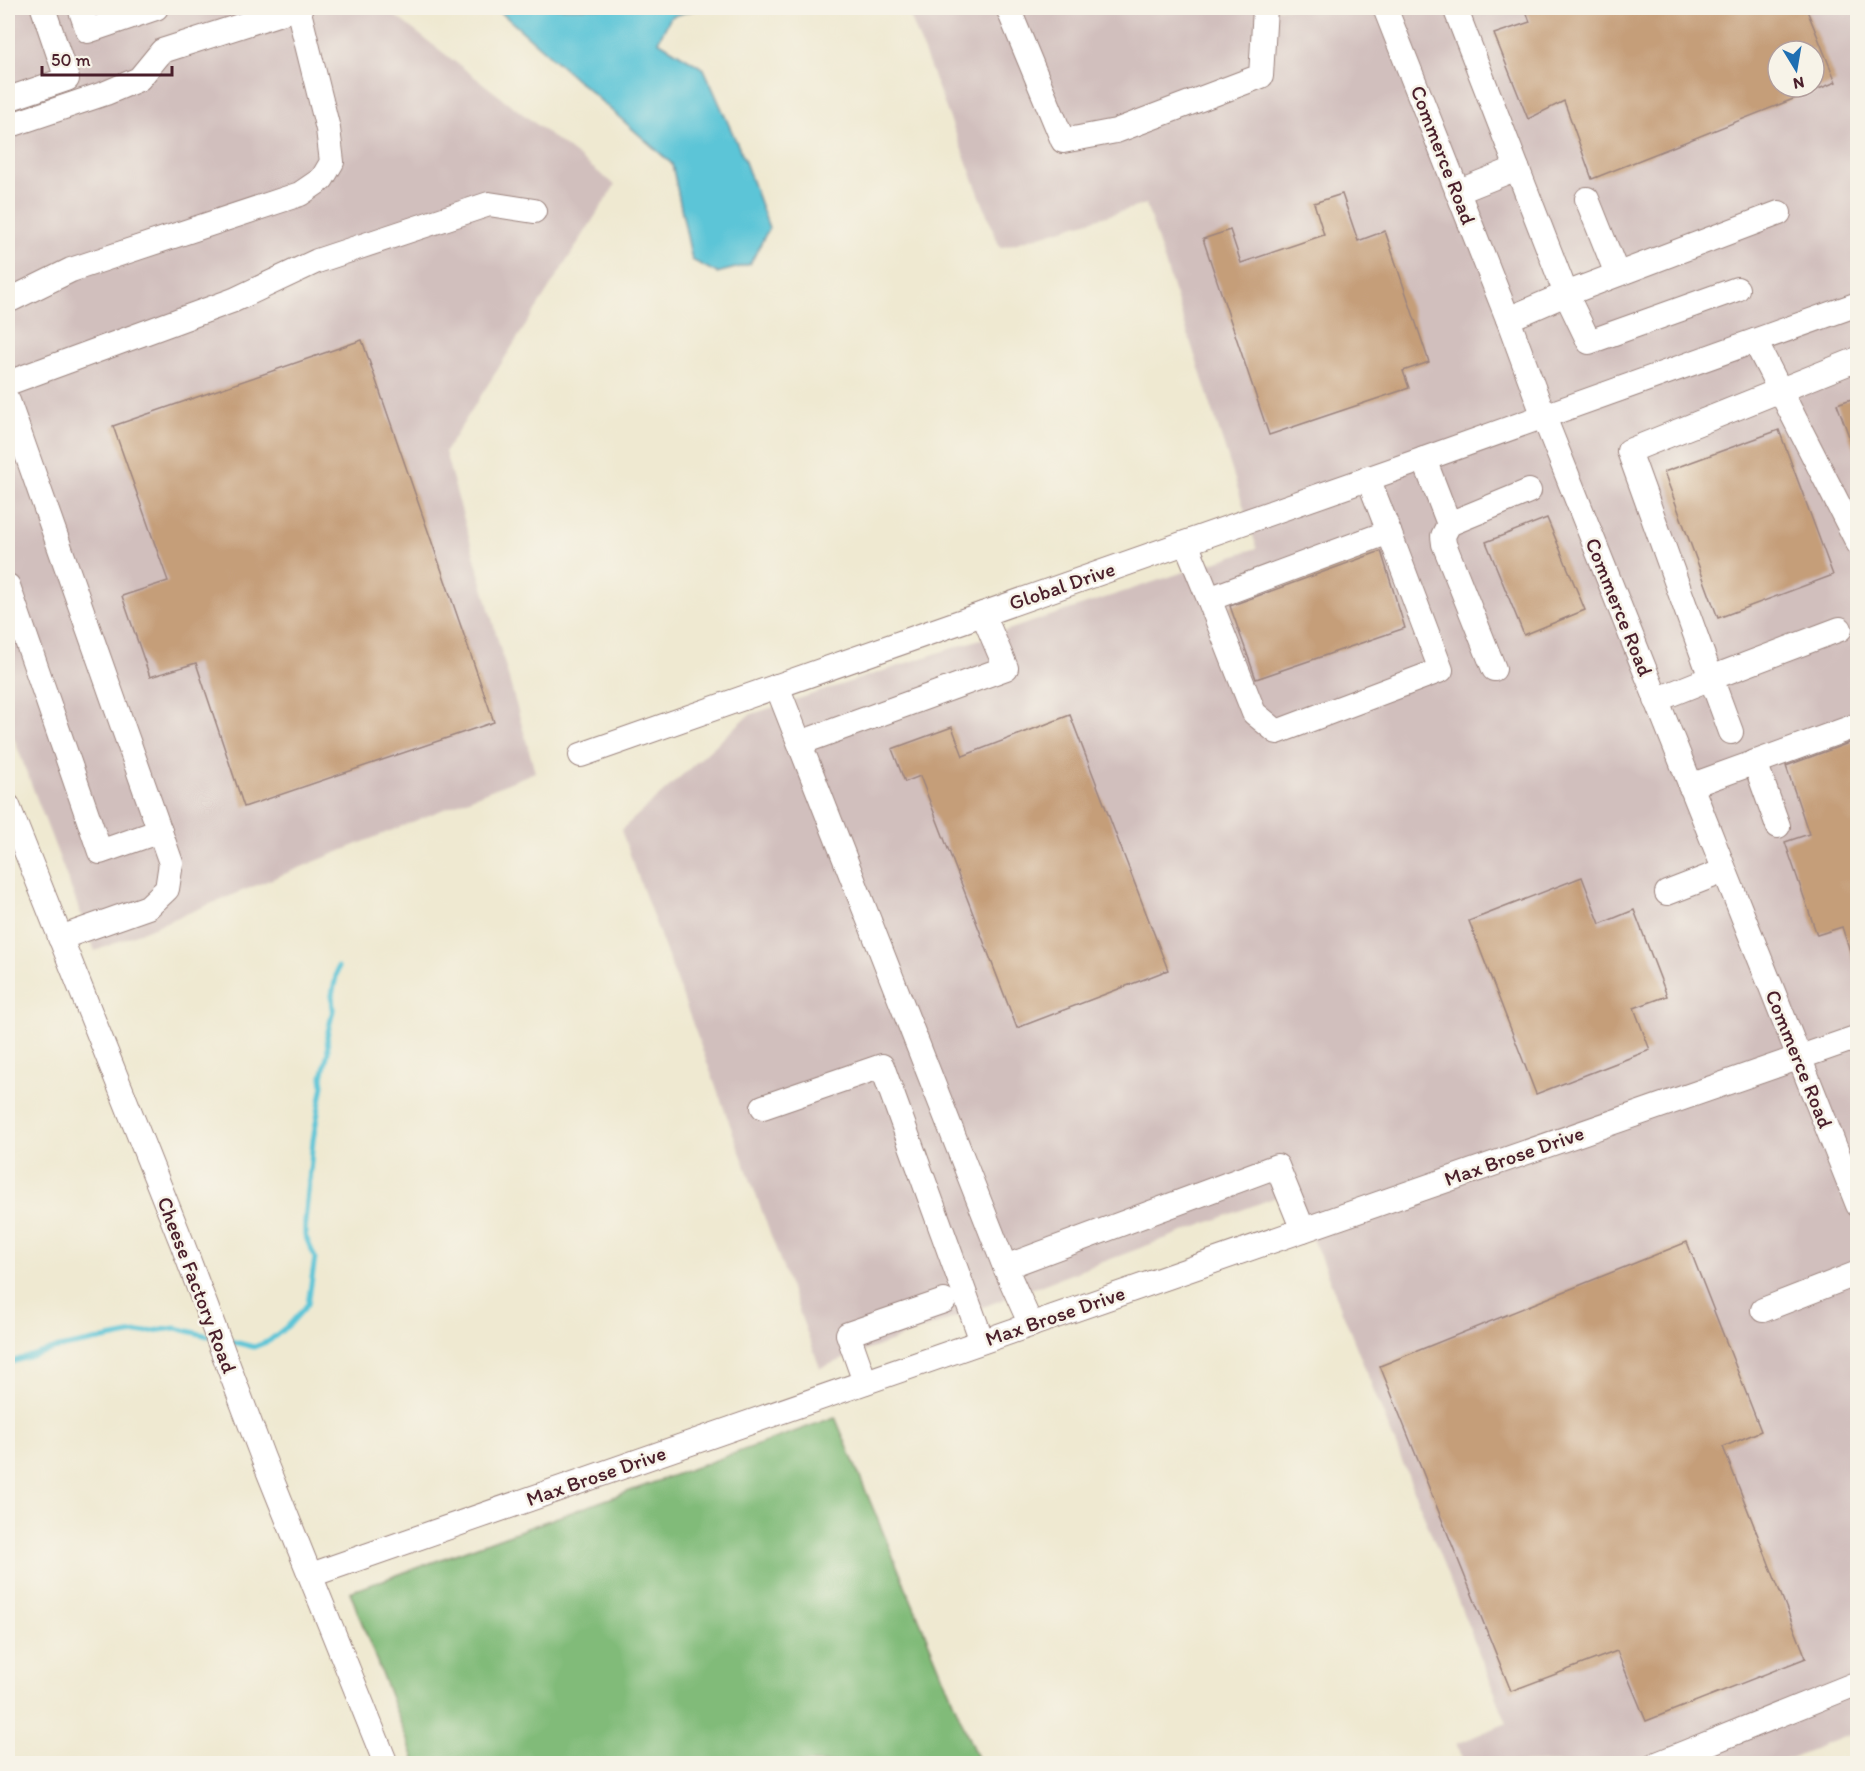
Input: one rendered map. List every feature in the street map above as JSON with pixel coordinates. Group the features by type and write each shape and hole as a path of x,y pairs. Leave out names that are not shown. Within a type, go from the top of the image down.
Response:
{"street":[{"path":"8,99 67,80 43,8"},
{"path":"80,8 88,31 156,8"},
{"path":"8,126 106,93 139,79 162,51 297,8 328,129 332,162 322,179 300,194 71,270 8,299"},
{"path":"1008,8 1063,141 1116,131 1261,76 1265,8"},
{"name":"Commerce Road","path":"1385,8 1508,319 1544,417 1857,1205"},
{"path":"1455,8 1566,294 1589,342 1737,289"},
{"path":"1457,192 1517,168"},
{"path":"1587,199 1617,274"},
{"path":"8,382 234,300 317,261 489,204 534,211"},
{"path":"1508,319 1617,274 1779,213"},
{"name":"Global Drive","path":"581,755 1544,417 1857,304"},
{"path":"1755,341 1857,543"},
{"path":"1731,732 1629,451 1857,359"},
{"path":"8,400 13,434 171,863 167,890 148,908 60,938"},
{"path":"1424,459 1449,524"},
{"path":"1186,543 1254,713 1277,732 1441,670 1368,478"},
{"path":"1494,669 1444,544 1443,536 1449,524 1529,491"},
{"path":"1209,599 1389,532"},
{"path":"8,586 100,852 160,831"},
{"path":"800,743 1006,668 983,614"},
{"path":"1656,700 1840,629"},
{"path":"777,686 1005,1267 1031,1324"},
{"path":"1690,786 1857,725"},
{"path":"1755,762 1778,826"},
{"name":"Cheese Factory Road","path":"8,806 182,1243 263,1458 386,1764"},
{"path":"1667,893 1724,871"},
{"name":"Max Brose Drive","path":"311,1575 1857,1036"},
{"path":"763,1107 882,1066 982,1341"},
{"path":"1005,1267 1277,1166 1303,1230"},
{"path":"1763,1310 1857,1273"},
{"path":"865,1382 848,1334 944,1301"},
{"path":"1657,1764 1857,1683"}],"shaded area":[{"path":"8,8 385,8 615,185 445,452 535,772 95,951 8,723"},
{"path":"907,8 1857,8 1857,1732 1778,1763 1464,1763 1456,1744 1507,1723 1318,1251 1287,1193 820,1368 621,830 749,715 1257,548 1146,204 1000,248"}],"green space":[{"path":"835,1417 979,1763 416,1763 350,1592"}],"water":[{"path":"496,8 699,8 671,17 658,41 704,69 744,159 769,228 750,264 717,273 692,260 672,164"}],"building":[{"path":"1525,8 1806,8 1819,39 1766,39 1766,99 1793,99 1592,179 1564,101 1528,119 1494,34 1530,22"},
{"path":"1826,57 1836,82 1826,86"},
{"path":"1342,194 1358,241 1385,231 1429,362 1403,371 1409,388 1269,435 1203,239 1230,230 1241,263 1324,235 1314,203"},
{"path":"362,340 494,722 244,807 196,663 150,677 122,596 168,581 113,426"},
{"path":"1857,397 1857,455 1856,455 1837,404"},
{"path":"1779,430 1833,575 1718,618 1664,472"},
{"path":"1547,518 1585,610 1524,635 1486,542"},
{"path":"1381,551 1405,628 1256,679 1230,606"},
{"path":"1070,715 1168,970 1017,1028 920,776 905,782 892,749 952,727 963,756"},
{"path":"1857,740 1857,965 1855,966 1842,927 1817,935 1785,842 1809,834 1786,766"},
{"path":"1582,877 1600,924 1634,910 1667,996 1634,1008 1650,1050 1536,1094 1469,921"},
{"path":"1687,1242 1761,1431 1723,1447 1806,1658 1646,1721 1617,1651 1511,1691 1380,1366"}],"waterway":[{"path":"226,1340 254,1347 269,1341 290,1324 308,1304 315,1258 305,1235 305,1222 313,1140 328,1052 327,1036 333,1010 332,995 338,967"},
{"path":"8,1363 54,1349 129,1334 176,1328 208,1336"}]}
